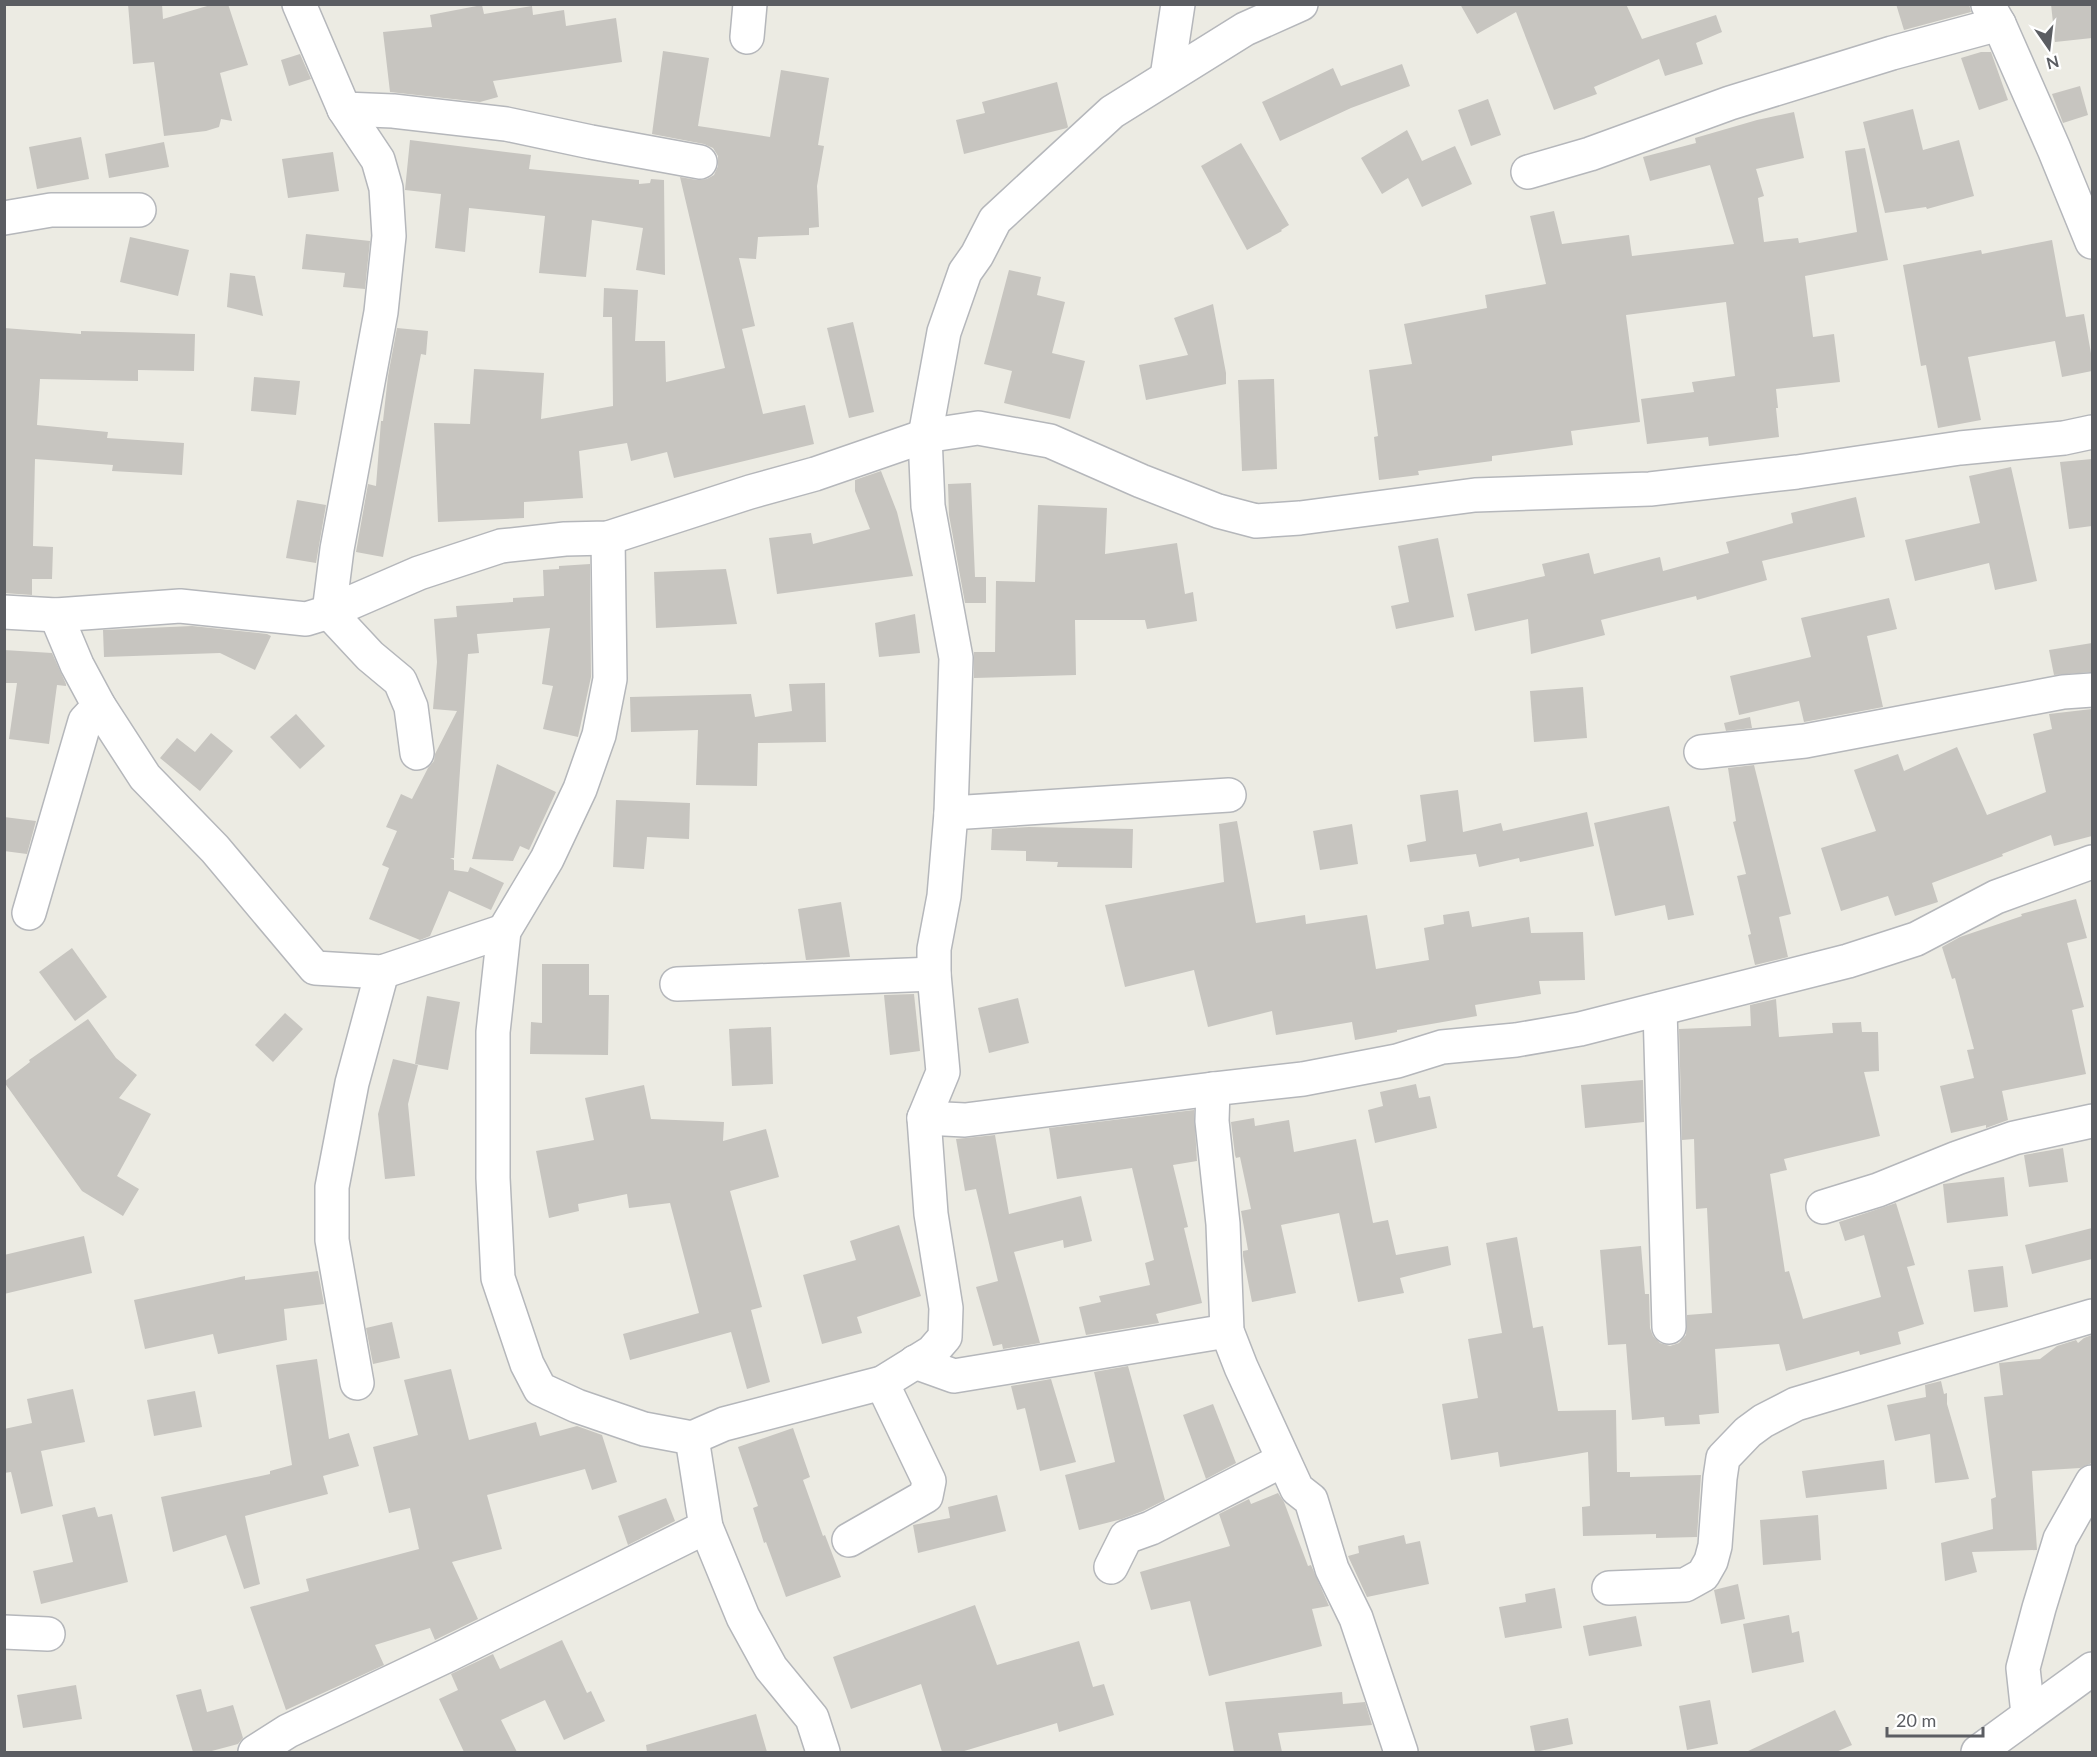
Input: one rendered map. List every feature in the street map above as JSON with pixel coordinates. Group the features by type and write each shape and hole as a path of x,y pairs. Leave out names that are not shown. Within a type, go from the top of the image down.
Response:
{"street":[{"path":"299,4 344,109 378,160 386,188 389,236 381,312 337,549 329,612"},
{"path":"747,37 750,4"},
{"path":"1167,76 1178,4"},
{"path":"608,538 610,679 599,735 580,789 547,859 504,931 493,1032 493,1178 498,1278 527,1364 540,1389 577,1406 644,1430 692,1438 724,1424 882,1383 932,1352 945,1337 946,1308 931,1214 924,1118 943,1072 934,974 934,949 944,896 951,813 956,658 928,506 925,436 944,332 965,272 977,255 995,220 1112,112 1245,29 1301,4"},
{"path":"1528,172 1590,154 1730,103 1892,53 1993,14 2050,139 2092,242"},
{"path":"344,109 393,111 506,124 700,162"},
{"path":"4,218 51,210 139,210"},
{"path":"4,612 56,615 180,606 306,619 329,612 418,573 501,546 565,539 608,538 750,492 815,474 925,436 978,428 1050,441 1218,512 1256,521 1300,518 1475,495 1650,489 1797,472 1960,448 2064,438 2092,432"},
{"path":"329,612 370,656 400,681 411,707 417,753"},
{"path":"56,615 76,665 99,706 145,777 215,849 315,968 382,972 504,931"},
{"path":"1701,752 1805,741 2063,692 2092,690"},
{"path":"28,913 85,721 99,706"},
{"path":"951,813 1229,795"},
{"path":"924,1118 965,1120 1303,1079 1397,1061 1442,1047 1516,1040 1559,1033 1848,961 1916,939 1996,897 2092,862"},
{"path":"357,1383 332,1240 332,1187 352,1083 382,972"},
{"path":"677,984 934,974"},
{"path":"1660,1009 1669,1327"},
{"path":"1213,1089 1212,1121 1223,1224 1227,1331 1240,1366 1297,1489 1311,1500 1332,1569 1356,1618 1401,1752"},
{"path":"1823,1207 1878,1190 2014,1138 2092,1121"},
{"path":"1609,1588 1685,1585 1703,1575 1712,1561 1715,1546 1723,1458 1748,1432 1763,1421 1796,1404 2092,1316"},
{"path":"915,1362 954,1376 1227,1331"},
{"path":"849,1540 926,1496 929,1481 882,1383"},
{"path":"692,1438 706,1527 743,1617 771,1668 812,1718 823,1752"},
{"path":"1111,1567 1125,1537 1151,1528 1284,1460"},
{"path":"2028,1714 2023,1668 2039,1608 2060,1539 2092,1482"},
{"path":"255,1752 288,1731 448,1655 706,1527"},
{"path":"4,1632 48,1634"},
{"path":"1978,1752 2092,1669"}],"building":[{"path":"128,4 162,4 163,19 214,4 228,4 248,65 220,73 232,121 221,119 219,127 206,131 164,136 154,62 133,64"},
{"path":"1460,4 1626,4 1642,39 1716,15 1722,32 1696,43 1703,64 1665,76 1659,59 1594,87 1597,94 1554,110 1516,12 1477,34"},
{"path":"1896,4 1969,4 1971,12 1904,30"},
{"path":"2051,4 2092,4 2092,38 2055,42"},
{"path":"482,5 484,14 532,6 533,15 564,10 566,26 616,18 622,62 493,81 498,97 480,102 390,92 383,32 432,27 430,15"},
{"path":"663,51 709,58 698,126 770,137 781,70 829,78 818,145 824,146 817,186 819,227 809,228 809,235 758,237 756,259 739,258 755,326 742,329 763,414 805,405 814,444 674,478 667,452 631,461 627,443 579,451 583,498 524,502 524,518 438,522 434,423 470,424 474,369 544,373 541,419 613,406 612,317 603,317 604,288 638,290 635,341 665,341 666,382 725,368 680,177 707,179 714,175 718,166 718,156 713,148 704,144 652,134"},
{"path":"1981,52 1991,52 2008,100 1979,110 1961,58"},
{"path":"300,54 311,79 289,86 281,60"},
{"path":"1402,64 1410,86 1351,108 1280,141 1262,102 1333,68 1341,86"},
{"path":"1057,82 1067,128 964,154 956,120 985,113 982,102"},
{"path":"2080,86 2088,115 2063,123 2052,94"},
{"path":"1488,99 1501,135 1471,146 1458,110"},
{"path":"1913,109 1923,150 1959,140 1974,196 1927,209 1926,207 1885,213 1863,122"},
{"path":"1794,112 1804,158 1756,169 1764,196 1758,198 1764,242 1798,238 1799,243 1857,232 1845,151 1865,148 1888,260 1805,276 1813,337 1834,334 1840,382 1776,389 1779,437 1709,446 1708,437 1647,444 1641,399 1694,392 1692,382 1735,376 1726,302 1626,315 1640,422 1571,431 1573,445 1492,456 1492,461 1418,471 1419,475 1379,480 1374,437 1378,436 1369,370 1412,364 1404,324 1487,308 1485,295 1546,284 1530,216 1554,211 1562,244 1629,235 1632,256 1734,244 1710,165 1650,181 1643,157 1696,143 1695,138"},
{"path":"1407,130 1422,161 1455,146 1472,184 1422,207 1408,178 1382,194 1361,158"},
{"path":"81,137 89,179 37,189 29,147"},
{"path":"410,140 531,155 529,169 639,180 639,184 650,183 651,179 664,180 665,275 636,270 643,228 592,220 586,277 539,273 545,216 469,208 465,252 435,248 441,194 405,190"},
{"path":"164,142 169,167 109,178 105,154"},
{"path":"1241,143 1289,225 1247,250 1201,166"},
{"path":"333,152 339,191 288,198 282,159"},
{"path":"306,234 370,241 365,289 343,287 345,273 302,269"},
{"path":"130,237 189,250 178,296 120,282"},
{"path":"2052,240 2066,317 2084,314 2092,371 2062,377 2055,341 1968,357 1981,420 1938,428 1926,365 1921,366 1903,265 1981,250 1982,254"},
{"path":"1009,270 1041,277 1037,295 1065,302 1052,353 1085,361 1070,419 1004,403 1012,371 984,364"},
{"path":"230,273 255,276 263,316 227,307"},
{"path":"1213,304 1226,384 1146,400 1139,365 1188,355 1174,318"},
{"path":"853,322 874,412 849,418 827,328"},
{"path":"4,328 81,334 81,331 195,334 194,371 138,370 138,381 40,379 37,425 108,432 107,438 184,443 182,475 112,471 113,465 35,459 33,546 53,547 52,579 32,579 32,595 4,593"},
{"path":"397,328 428,331 426,355 421,354 383,557 356,552 368,484 376,486 381,421 383,421"},
{"path":"254,377 300,381 296,415 251,411"},
{"path":"1274,379 1277,469 1242,471 1238,380"},
{"path":"2092,459 2092,526 2069,529 2060,462"},
{"path":"2011,467 2037,581 1995,590 1989,563 1915,581 1905,540 1980,523 1969,476"},
{"path":"881,471 897,512 913,576 777,594 769,538 811,533 813,544 870,529 855,491 855,480"},
{"path":"971,483 975,577 986,577 986,603 965,603 949,515 948,484"},
{"path":"1856,497 1865,537 1762,561 1767,580 1697,600 1696,596 1601,620 1605,635 1531,654 1528,619 1475,631 1467,594 1545,576 1542,564 1589,553 1594,574 1660,557 1663,571 1729,553 1726,542 1793,523 1791,513"},
{"path":"297,500 326,505 316,563 286,558"},
{"path":"1038,505 1107,508 1105,554 1177,543 1185,594 1193,592 1197,621 1147,629 1145,620 1075,620 1076,675 974,678 974,652 995,652 996,581 1035,582"},
{"path":"1438,538 1454,617 1396,629 1391,606 1409,602 1398,546"},
{"path":"590,564 591,677 578,737 543,729 553,686 542,684 550,628 477,634 479,653 468,654 454,858 450,858 454,860 454,870 468,872 470,867 504,883 491,910 449,891 430,936 420,940 369,919 389,868 382,865 397,831 386,827 401,794 412,799 434,761 435,754 457,711 433,709 437,662 434,619 457,617 456,606 513,602 513,598 544,596 543,570 559,569 559,566"},
{"path":"726,569 737,624 656,628 654,572"},
{"path":"1889,598 1897,629 1867,636 1883,707 1804,722 1799,701 1739,715 1730,676 1811,657 1801,618"},
{"path":"915,614 920,653 879,657 875,623"},
{"path":"192,626 271,636 255,670 220,653 104,657 103,630"},
{"path":"2092,643 2092,672 2054,675 2049,650"},
{"path":"4,650 52,653 66,686 57,685 49,744 9,739 17,683 4,683"},
{"path":"825,683 826,742 758,743 757,786 696,785 698,730 631,732 630,697 751,694 755,717 792,711 789,684"},
{"path":"1583,687 1587,738 1534,742 1530,691"},
{"path":"2092,709 2092,836 2054,846 2051,835 2002,854 2003,856 1932,883 1938,902 1895,916 1888,896 1841,911 1821,848 1876,831 1854,770 1898,754 1904,771 1957,747 1987,815 2046,792 2033,734 2052,729 2049,714"},
{"path":"296,714 325,746 300,769 270,737"},
{"path":"1750,717 1752,728 1726,731 1724,723"},
{"path":"211,733 233,751 200,791 160,758 177,738 195,752"},
{"path":"497,764 556,792 529,850 520,846 513,861 472,859"},
{"path":"1754,765 1791,914 1779,917 1788,957 1755,965 1748,935 1751,934 1737,876 1746,874 1733,822 1736,821 1728,768"},
{"path":"1458,790 1463,832 1501,823 1503,831 1587,812 1594,846 1520,862 1519,858 1479,867 1476,854 1410,862 1407,845 1426,841 1420,795"},
{"path":"616,800 690,803 689,839 647,837 644,869 613,867"},
{"path":"1669,806 1694,915 1668,920 1665,905 1615,916 1594,823"},
{"path":"4,817 36,821 27,854 4,851"},
{"path":"1237,821 1256,923 1305,915 1306,924 1367,915 1376,969 1429,960 1424,928 1444,924 1443,915 1469,911 1472,927 1529,917 1531,933 1583,932 1585,980 1539,981 1541,994 1475,1005 1477,1016 1355,1040 1352,1022 1276,1035 1272,1011 1208,1027 1194,970 1125,987 1105,905 1224,882 1219,824"},
{"path":"1352,824 1358,864 1320,870 1313,831"},
{"path":"1029,827 1133,829 1132,868 1057,867 1058,862 1026,861 1026,851 991,850 992,829"},
{"path":"2076,899 2087,938 2067,943 2084,1007 2072,1010 2086,1074 2002,1091 2008,1120 1986,1128 1986,1125 1951,1133 1940,1086 1974,1078 1967,1050 1974,1049 1955,978 1952,979 1942,947 1960,937 2022,916 2021,914"},
{"path":"841,902 850,957 806,960 798,909"},
{"path":"72,948 107,997 75,1021 39,972"},
{"path":"542,964 589,964 589,995 609,995 608,1055 530,1054 531,1022 542,1023"},
{"path":"914,994 920,1051 890,1055 884,995"},
{"path":"427,996 460,1002 448,1070 415,1064"},
{"path":"1018,998 1029,1043 989,1053 978,1008"},
{"path":"1776,999 1779,1037 1833,1033 1832,1023 1861,1022 1862,1032 1878,1032 1879,1071 1864,1072 1880,1136 1784,1159 1787,1170 1770,1174 1785,1272 1789,1271 1803,1319 1881,1297 1864,1235 1845,1241 1839,1222 1896,1203 1915,1265 1907,1267 1924,1324 1898,1332 1901,1344 1860,1355 1859,1351 1786,1371 1779,1344 1715,1349 1719,1413 1699,1415 1700,1424 1665,1426 1664,1417 1632,1420 1626,1344 1608,1345 1600,1250 1641,1246 1645,1294 1649,1294 1650,1328 1653,1336 1660,1343 1670,1346 1679,1343 1686,1335 1687,1315 1712,1313 1707,1208 1696,1209 1694,1139 1682,1140 1679,1029 1751,1026 1750,1005"},
{"path":"285,1013 303,1029 273,1062 255,1045"},
{"path":"88,1019 116,1058 137,1075 119,1098 151,1114 117,1176 139,1189 123,1216 82,1191 4,1082 30,1062 29,1060"},
{"path":"771,1027 773,1084 732,1086 729,1029"},
{"path":"393,1059 418,1065 408,1104 415,1176 385,1179 378,1114"},
{"path":"1643,1080 1644,1122 1585,1128 1581,1085"},
{"path":"1416,1084 1419,1098 1430,1096 1437,1128 1375,1143 1368,1110 1383,1106 1380,1092"},
{"path":"644,1085 651,1119 724,1122 723,1141 766,1129 779,1177 730,1191 762,1307 751,1310 770,1382 747,1389 731,1332 630,1360 623,1334 699,1313 670,1203 629,1208 627,1194 578,1204 579,1211 549,1218 536,1151 594,1140 585,1098"},
{"path":"1194,1110 1197,1161 1173,1165 1188,1227 1184,1228 1202,1303 1156,1314 1159,1323 1086,1335 1079,1307 1101,1302 1099,1296 1150,1285 1145,1263 1154,1260 1132,1168 1057,1179 1049,1128"},
{"path":"1254,1118 1255,1126 1289,1120 1294,1152 1356,1139 1373,1223 1388,1220 1396,1255 1448,1246 1451,1265 1400,1278 1404,1293 1358,1302 1339,1213 1281,1225 1296,1293 1252,1302 1243,1256 1243,1251 1248,1250 1241,1211 1251,1209 1240,1157 1236,1158 1235,1155 1231,1122"},
{"path":"995,1135 1009,1214 1081,1196 1092,1241 1064,1248 1063,1240 1014,1252 1040,1343 1003,1349 1002,1344 993,1346 976,1287 998,1281 976,1189 965,1191 956,1139"},
{"path":"2063,1148 2068,1182 2029,1187 2024,1155"},
{"path":"2004,1177 2008,1216 1947,1223 1943,1184"},
{"path":"899,1225 921,1296 857,1317 862,1333 822,1344 803,1275 856,1260 850,1241"},
{"path":"2092,1228 2092,1259 2032,1274 2025,1245"},
{"path":"84,1236 92,1273 4,1294 4,1255"},
{"path":"1517,1237 1533,1328 1543,1326 1558,1411 1616,1410 1617,1472 1630,1472 1630,1477 1701,1475 1697,1537 1656,1538 1656,1534 1583,1536 1582,1507 1590,1506 1588,1452 1500,1467 1498,1452 1451,1460 1442,1404 1478,1398 1468,1339 1502,1333 1486,1243"},
{"path":"2003,1266 2008,1307 1974,1312 1968,1270"},
{"path":"318,1271 324,1304 284,1309 287,1340 218,1354 213,1334 145,1349 134,1300 245,1276 245,1280"},
{"path":"392,1322 400,1358 373,1364 366,1328"},
{"path":"2092,1335 2092,1463 2080,1468 2032,1471 2037,1550 1972,1552 1977,1572 1945,1581 1941,1543 1993,1529 1991,1499 1996,1497 1984,1397 2003,1395 1999,1363 2040,1359 2057,1346 2076,1340 2078,1343"},
{"path":"317,1359 329,1439 349,1433 359,1466 323,1476 328,1494 245,1516 260,1584 244,1589 226,1535 173,1552 161,1497 270,1474 270,1471 292,1465 276,1365"},
{"path":"1128,1366 1165,1500 1122,1519 1079,1530 1065,1475 1115,1462 1094,1372"},
{"path":"451,1369 469,1440 536,1422 540,1436 577,1426 602,1435 617,1482 592,1490 585,1469 487,1495 502,1549 452,1562 478,1619 435,1640 430,1628 375,1645 384,1665 286,1710 250,1607 309,1591 306,1579 419,1549 410,1508 389,1513 373,1447 418,1435 404,1380"},
{"path":"1051,1379 1076,1462 1040,1471 1025,1408 1017,1410 1011,1386"},
{"path":"1941,1381 1944,1394 1947,1393 1947,1404 1969,1479 1935,1483 1930,1434 1895,1441 1887,1405 1926,1397 1925,1385"},
{"path":"73,1389 85,1442 41,1451 53,1506 21,1514 11,1472 4,1473 4,1429 32,1423 27,1399"},
{"path":"195,1391 202,1427 154,1436 147,1400"},
{"path":"1213,1404 1236,1463 1206,1479 1183,1415"},
{"path":"793,1428 810,1477 803,1480 823,1536 825,1535 841,1577 786,1597 766,1542 764,1543 753,1508 758,1506 738,1447"},
{"path":"1884,1460 1887,1489 1806,1498 1802,1471"},
{"path":"1278,1493 1284,1502 1308,1566 1311,1565 1329,1606 1312,1609 1322,1646 1209,1676 1190,1601 1151,1610 1140,1572 1230,1546 1219,1514 1249,1499 1251,1504"},
{"path":"997,1495 1006,1531 918,1553 913,1525 950,1518 948,1507"},
{"path":"666,1498 675,1521 628,1545 618,1516"},
{"path":"95,1507 98,1517 112,1514 128,1582 41,1604 33,1571 73,1562 62,1515"},
{"path":"1818,1515 1821,1560 1763,1565 1760,1520"},
{"path":"1404,1535 1406,1544 1420,1541 1429,1584 1367,1597 1348,1556 1359,1553 1358,1546"},
{"path":"1738,1584 1745,1619 1721,1624 1714,1590"},
{"path":"1555,1588 1562,1628 1505,1638 1499,1607 1526,1602 1525,1594"},
{"path":"975,1605 997,1665 1079,1641 1093,1687 1104,1684 1114,1715 1059,1732 1057,1723 961,1752 942,1752 921,1684 851,1709 833,1657"},
{"path":"1789,1615 1792,1633 1799,1631 1804,1662 1752,1673 1743,1624"},
{"path":"1636,1616 1642,1646 1589,1656 1583,1626"},
{"path":"562,1640 587,1693 591,1691 605,1721 564,1740 545,1700 501,1720 517,1752 464,1752 439,1699 458,1690 451,1674 493,1654 500,1669"},
{"path":"76,1685 82,1719 23,1728 17,1695"},
{"path":"201,1689 207,1712 233,1705 243,1738 238,1744 208,1752 193,1752 176,1695"},
{"path":"1342,1692 1343,1704 1365,1702 1372,1725 1278,1733 1282,1752 1234,1752 1225,1702"},
{"path":"1710,1700 1718,1744 1687,1750 1679,1706"},
{"path":"1835,1710 1852,1745 1836,1752 1746,1752"},
{"path":"756,1714 767,1752 647,1752 646,1745"},
{"path":"1568,1718 1573,1744 1535,1752 1530,1726"}]}
